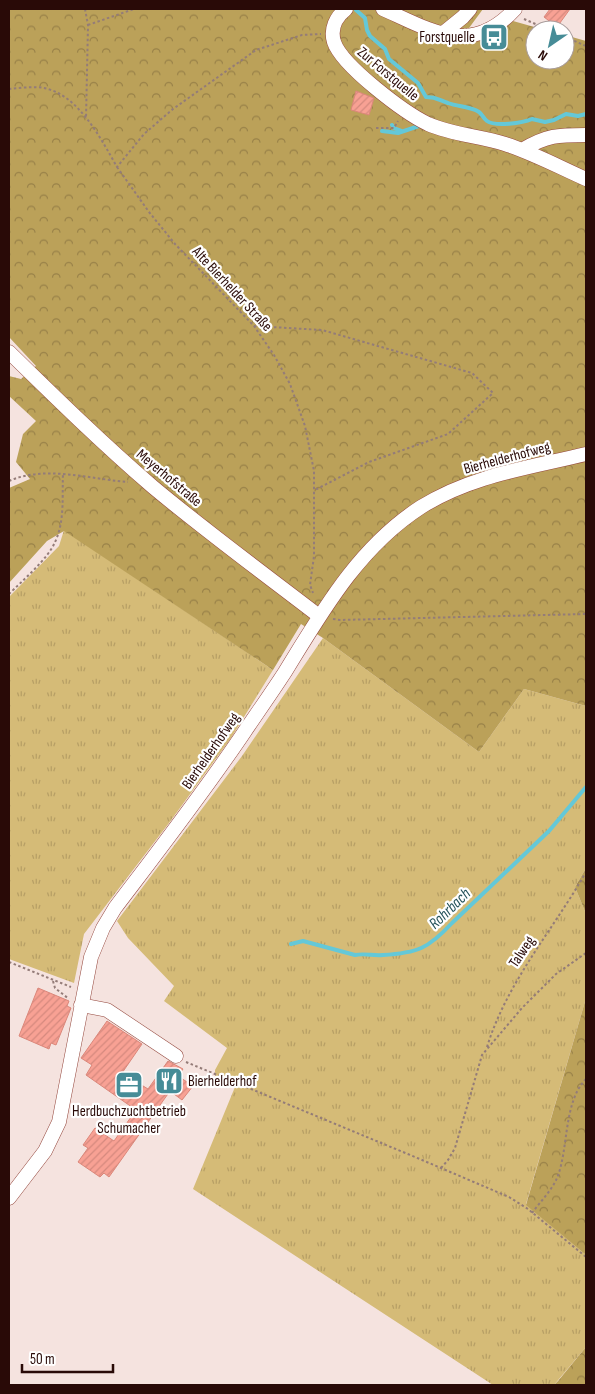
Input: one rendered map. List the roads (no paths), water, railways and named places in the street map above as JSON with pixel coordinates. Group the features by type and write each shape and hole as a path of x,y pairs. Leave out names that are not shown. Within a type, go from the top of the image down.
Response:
{"street":[{"name":"Zur Forstquelle","path":"346,9 336,20 333,36 337,49 377,89 405,111 444,130 499,142 522,150"},
{"path":"383,9 442,34 456,37 477,34 499,23 514,9"},
{"path":"442,34 470,9"},
{"path":"522,150 551,136 586,135"},
{"path":"522,150 586,179"},
{"name":"Meyerhofstraße","path":"9,352 66,408 144,479 201,526 319,616"},
{"name":"Bierhelderhofweg","path":"9,1198 45,1151 55,1131 66,1091 78,1000 96,943 110,915 244,734 319,616 360,559 392,529 423,506 454,490 486,477 586,454"},
{"path":"78,1000 107,1010 176,1056"}],"waterway":[{"path":"356,10 365,18 370,36 385,49 389,59 418,83 426,97 475,110 487,121 496,124 516,123 532,119 545,122 566,114 578,116 586,114"},
{"path":"392,125 394,128 402,131"},
{"path":"382,131 398,133 419,126"},
{"name":"Rohrbach","path":"291,944 303,941 355,955 405,953 429,944 444,932 549,831 586,787"}],"place":[{"name":"Forstquelle","path":"494,37"},
{"name":"Bierhelderhof","path":"169,1081"},
{"name":"Herdbuchzuchtbetrieb Schumacher","path":"129,1085"}]}
